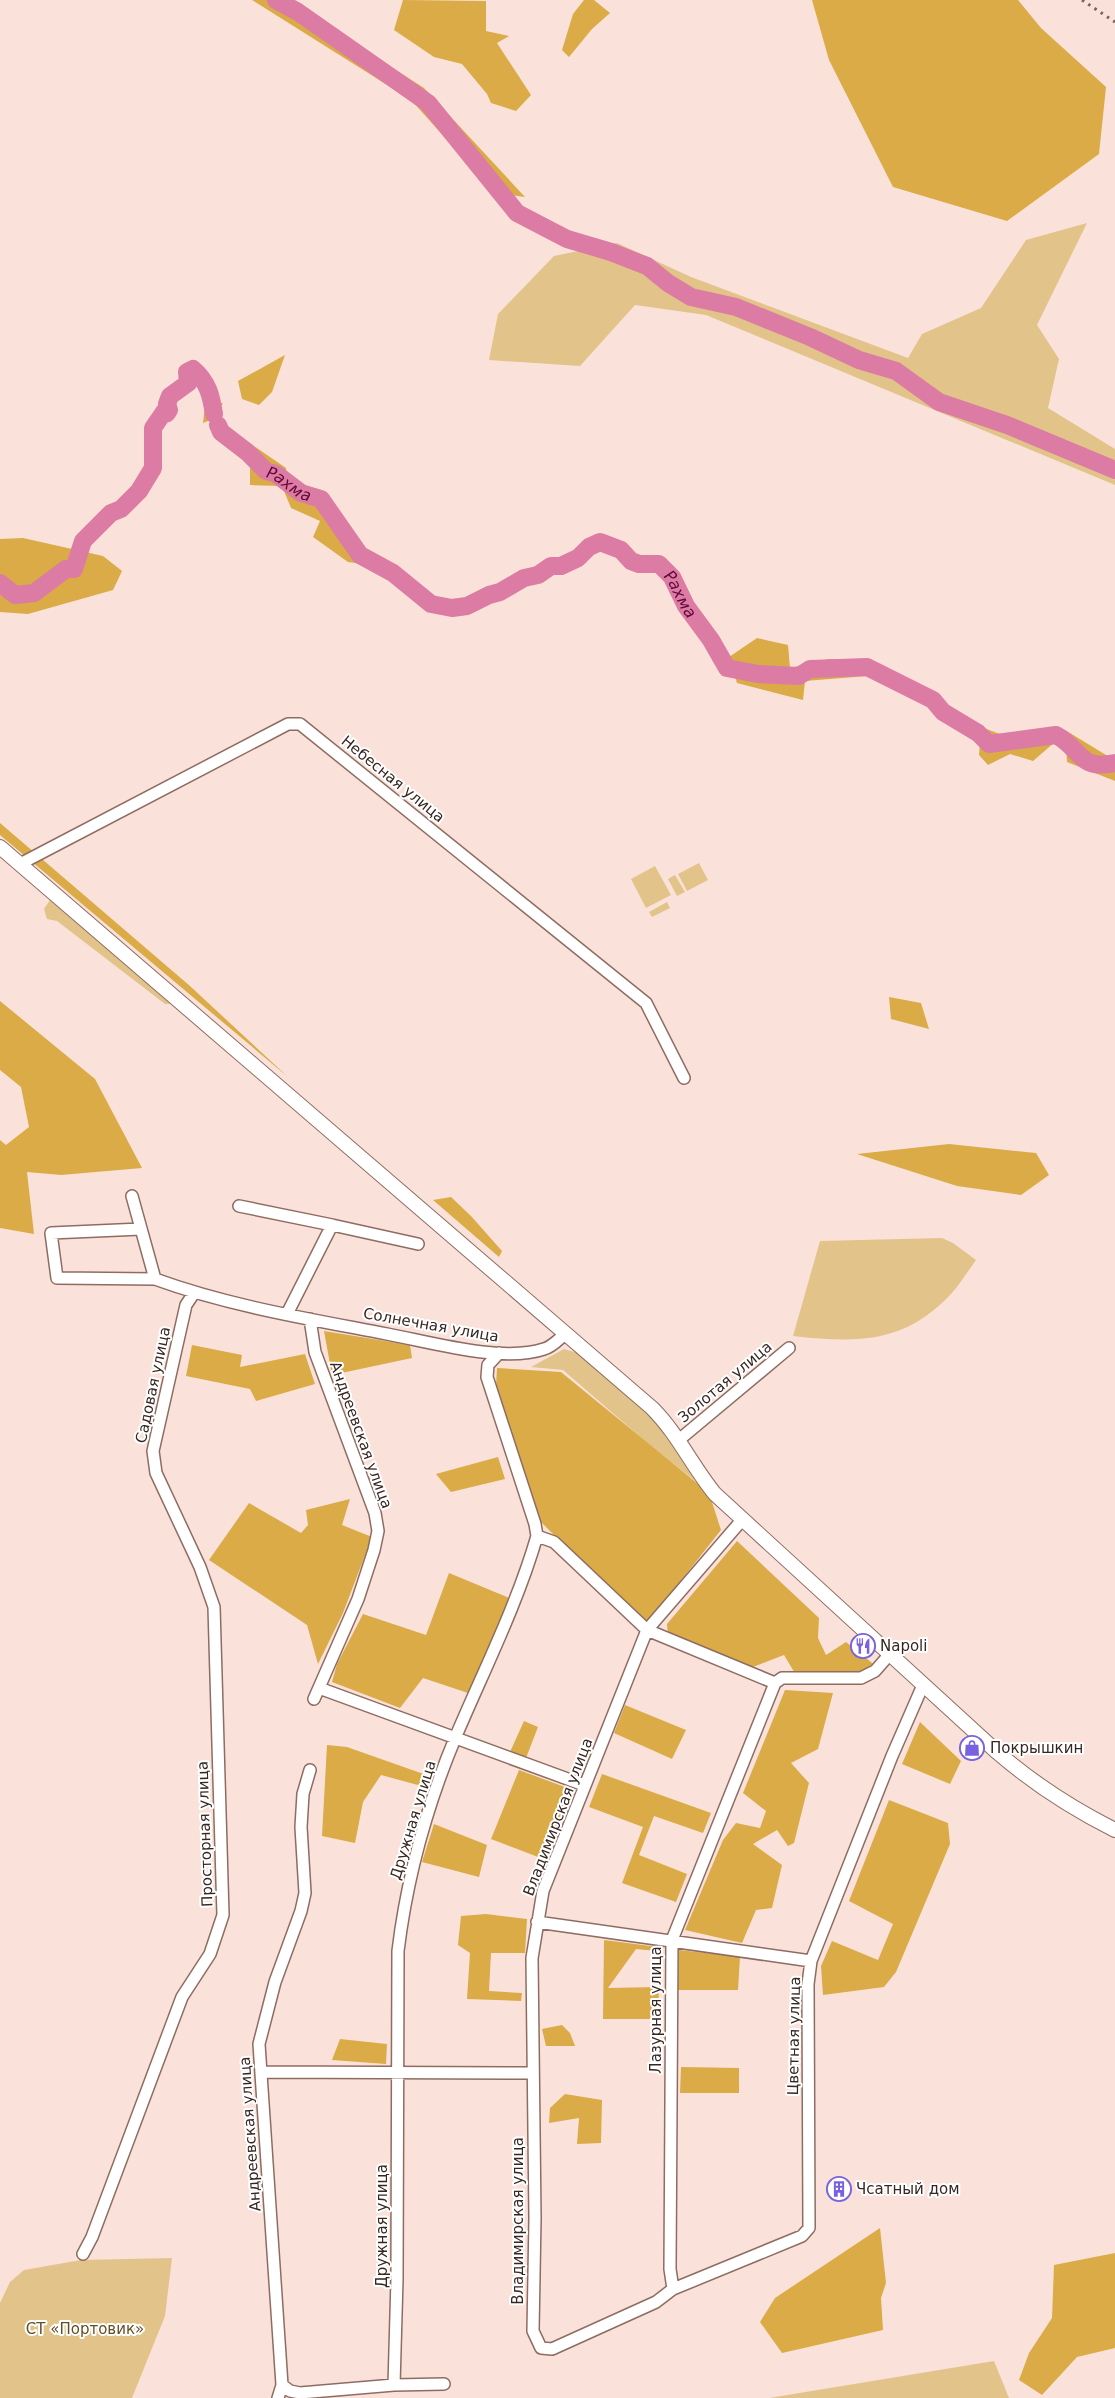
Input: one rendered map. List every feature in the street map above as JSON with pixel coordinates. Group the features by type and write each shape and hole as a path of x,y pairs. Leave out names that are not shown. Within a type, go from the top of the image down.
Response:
{"street":[{"name":"Небесная улица","path":"20,864 288,724 300,724 646,1003 684,1078"},
{"path":"0,847 652,1408 680,1439 702,1478 715,1494 997,1752 1041,1788 1068,1806 1115,1830"},
{"path":"132,1196 155,1279"},
{"path":"239,1206 418,1244"},
{"path":"287,1314 332,1226"},
{"name":"Солнечная улица","path":"141,1229 51,1233 57,1278 155,1279 194,1293 310,1319 466,1349 499,1353 543,1350 552,1346 565,1334"},
{"name":"Садовая улица","path":"194,1293 186,1305 153,1451 156,1473 200,1567"},
{"name":"Андреевская улица","path":"310,1319 315,1352 375,1513 378,1531 374,1550 358,1599 314,1699"},
{"name":"Золотая улица","path":"680,1439 789,1348"},
{"path":"499,1353 488,1365 487,1377 535,1524 537,1536 554,1542 648,1630 775,1683 782,1678 861,1678 875,1671 889,1655"},
{"name":"Владимирская улица","path":"673,2289 656,2302 552,2349 541,2348 533,2331 535,2218 532,1958 543,1891 584,1785 648,1630 742,1520"},
{"name":"Дружная улица","path":"394,2385 398,1951 402,1915 413,1862 432,1802 456,1738 507,1621 537,1536"},
{"name":"Просторная улица","path":"83,2254 92,2237 182,1997 210,1954 223,1915 214,1607 200,1567"},
{"name":"Лазурная улица","path":"673,2289 670,2269 672,1940 775,1683"},
{"name":"Цветная улица","path":"673,2289 802,2236 809,2228 808,1984 811,1961 892,1756 923,1685"},
{"path":"319,1688 584,1785"},
{"name":"Андреевская улица","path":"282,2385 259,2044 275,1982 301,1911 305,1893 301,1827 304,1784 310,1770"},
{"path":"537,1922 811,1961"},
{"path":"261,2072 280,2070 350,2073 398,2071 532,2073"},
{"path":"278,2398 282,2385 290,2391 300,2393 364,2393 394,2385 444,2384"}],"green space":[{"path":"1087,223 1037,325 1059,359 1048,408 1115,449 1115,485 706,315 635,305 580,366 489,360 498,314 554,256 617,243 691,277 908,358 922,334 981,308 1026,240"},
{"path":"699,863 708,880 687,891 678,874"},
{"path":"655,866 671,895 646,908 631,879"},
{"path":"675,875 685,892 677,896 668,879"},
{"path":"50,900 174,1004 165,1004 57,921 47,919 44,909"},
{"path":"667,902 670,908 652,917 649,912"},
{"path":"942,1238 953,1243 976,1260 951,1294 915,1323 897,1331 859,1339 793,1336 820,1241"},
{"path":"564,1349 578,1353 639,1403 669,1435 703,1487 653,1448 563,1370 531,1367"},
{"name":"СТ «Портовик»","path":"172,2258 165,2316 132,2398 0,2398 0,2303 10,2282 24,2270 81,2260"},
{"path":"994,2361 1009,2398 769,2398"}],"shaded area":[{"path":"252,0 287,0 424,88 525,197 495,193 411,100"},
{"path":"403,0 486,1 486,31 509,36 497,43 531,95 516,111 491,103 487,94 462,64 434,57 394,30"},
{"path":"584,0 594,0 610,13 592,29 569,57 562,50 573,14"},
{"path":"812,0 1018,0 1041,28 1106,87 1099,154 1007,221 893,187 829,60"},
{"path":"285,355 272,392 259,405 242,399 238,381"},
{"path":"223,403 213,419 203,423 205,405"},
{"path":"238,435 286,468 287,480 321,490 339,532 363,564 348,562 313,537 320,521 291,508 282,486 250,485 250,464"},
{"path":"23,538 103,556 122,571 113,590 28,614 0,612 0,539"},
{"path":"757,638 788,645 790,668 829,659 850,660 868,676 805,681 803,700 737,683 729,657"},
{"path":"981,727 1008,737 1040,732 1055,742 1033,761 1010,754 988,765 979,755"},
{"path":"1065,730 1111,758 1115,756 1115,781 1067,762"},
{"path":"0,823 190,986 288,1077 0,835"},
{"path":"889,997 921,1003 929,1029 891,1019"},
{"path":"0,1001 95,1079 142,1168 61,1175 27,1172 34,1234 0,1228 0,1140 6,1145 29,1127 21,1087 0,1070"},
{"path":"949,1144 1036,1153 1049,1175 1021,1195 957,1186 857,1154"},
{"path":"451,1197 502,1251 499,1257 433,1200"},
{"path":"324,1331 410,1345 412,1358 332,1375"},
{"path":"192,1345 242,1355 240,1367 305,1354 315,1384 256,1401 250,1389 186,1376"},
{"path":"497,1368 561,1372 709,1493 721,1530 645,1626 541,1522 496,1386"},
{"path":"498,1457 505,1479 451,1492 436,1474"},
{"path":"350,1499 342,1525 372,1537 343,1613 318,1664 307,1625 209,1560 249,1503 301,1533 308,1525 306,1510"},
{"path":"737,1541 819,1618 818,1638 826,1655 846,1642 877,1667 859,1677 796,1675 784,1655 750,1668 668,1636 667,1624"},
{"path":"449,1573 512,1599 468,1693 423,1678 400,1708 332,1682 337,1664 363,1614 426,1635"},
{"path":"785,1690 833,1693 818,1749 791,1763 809,1783 794,1843 788,1846 777,1830 753,1844 782,1865 772,1908 756,1910 742,1943 685,1930 723,1840 736,1823 760,1828 766,1811 743,1793"},
{"path":"625,1705 686,1730 672,1759 614,1733"},
{"path":"524,1721 538,1727 526,1758 510,1752"},
{"path":"920,1722 961,1761 950,1784 902,1764"},
{"path":"327,1745 347,1747 432,1777 429,1788 381,1775 363,1802 355,1843 322,1836"},
{"path":"519,1770 573,1790 546,1860 491,1839"},
{"path":"602,1774 711,1813 703,1833 654,1816 639,1855 687,1874 676,1902 622,1883 643,1827 589,1807"},
{"path":"889,1800 948,1823 950,1844 896,1972 884,1987 823,1995 821,1966 832,1941 878,1960 893,1924 849,1901"},
{"path":"434,1824 487,1845 479,1877 422,1862"},
{"path":"486,1914 527,1919 525,1953 491,1953 489,1991 522,1993 521,2001 467,1999 470,1953 458,1945 461,1916"},
{"path":"604,1940 658,1947 657,1951 636,1949 608,1988 659,1987 658,2019 603,2019"},
{"path":"679,1950 740,1957 738,1990 676,1990"},
{"path":"562,2025 570,2033 575,2046 546,2046 542,2029"},
{"path":"340,2039 387,2044 386,2064 332,2060"},
{"path":"681,2067 739,2068 739,2093 680,2093"},
{"path":"565,2094 602,2100 601,2143 577,2144 579,2118 549,2123 550,2108"},
{"path":"880,2228 886,2283 881,2298 883,2330 782,2353 760,2322 775,2298"},
{"path":"1115,2253 1115,2348 1077,2357 1042,2395 1019,2380 1029,2353 1052,2318 1054,2265"}],"waterway":[{"path":"276,0 298,12 428,103 517,213 567,239 611,252 647,266 668,283 691,297 736,307 810,337 859,360 896,371 939,402 1007,425 1115,470"},
{"name":"Рахма","path":"0,583 15,595 34,593 66,569 74,569 83,541 111,513 121,509 139,491 153,468 153,428 164,412 167,413 169,410 167,404 170,396 188,383 187,372 193,369 202,379 210,395 214,414"},
{"name":"Рахма","path":"218,425 221,432 247,452 266,471 276,474 301,493 321,499 360,555 393,573 431,604 452,608 467,606 489,595 500,592 524,578 538,575 551,566 561,566 578,558 589,547 600,542 621,550 631,561 639,564 659,564 672,577 686,606 711,640 727,668 758,674 799,676 810,669 867,667 933,700 943,712 978,733 989,744 1056,735 1087,761 1103,765 1115,763"}],"railway":[{"path":"1082,0 1115,22"}],"place":[{"name":"Napoli","path":"863,1646"},
{"name":"Покрышкин","path":"972,1748"},
{"name":"Чсатный дом","path":"839,2189"}]}
